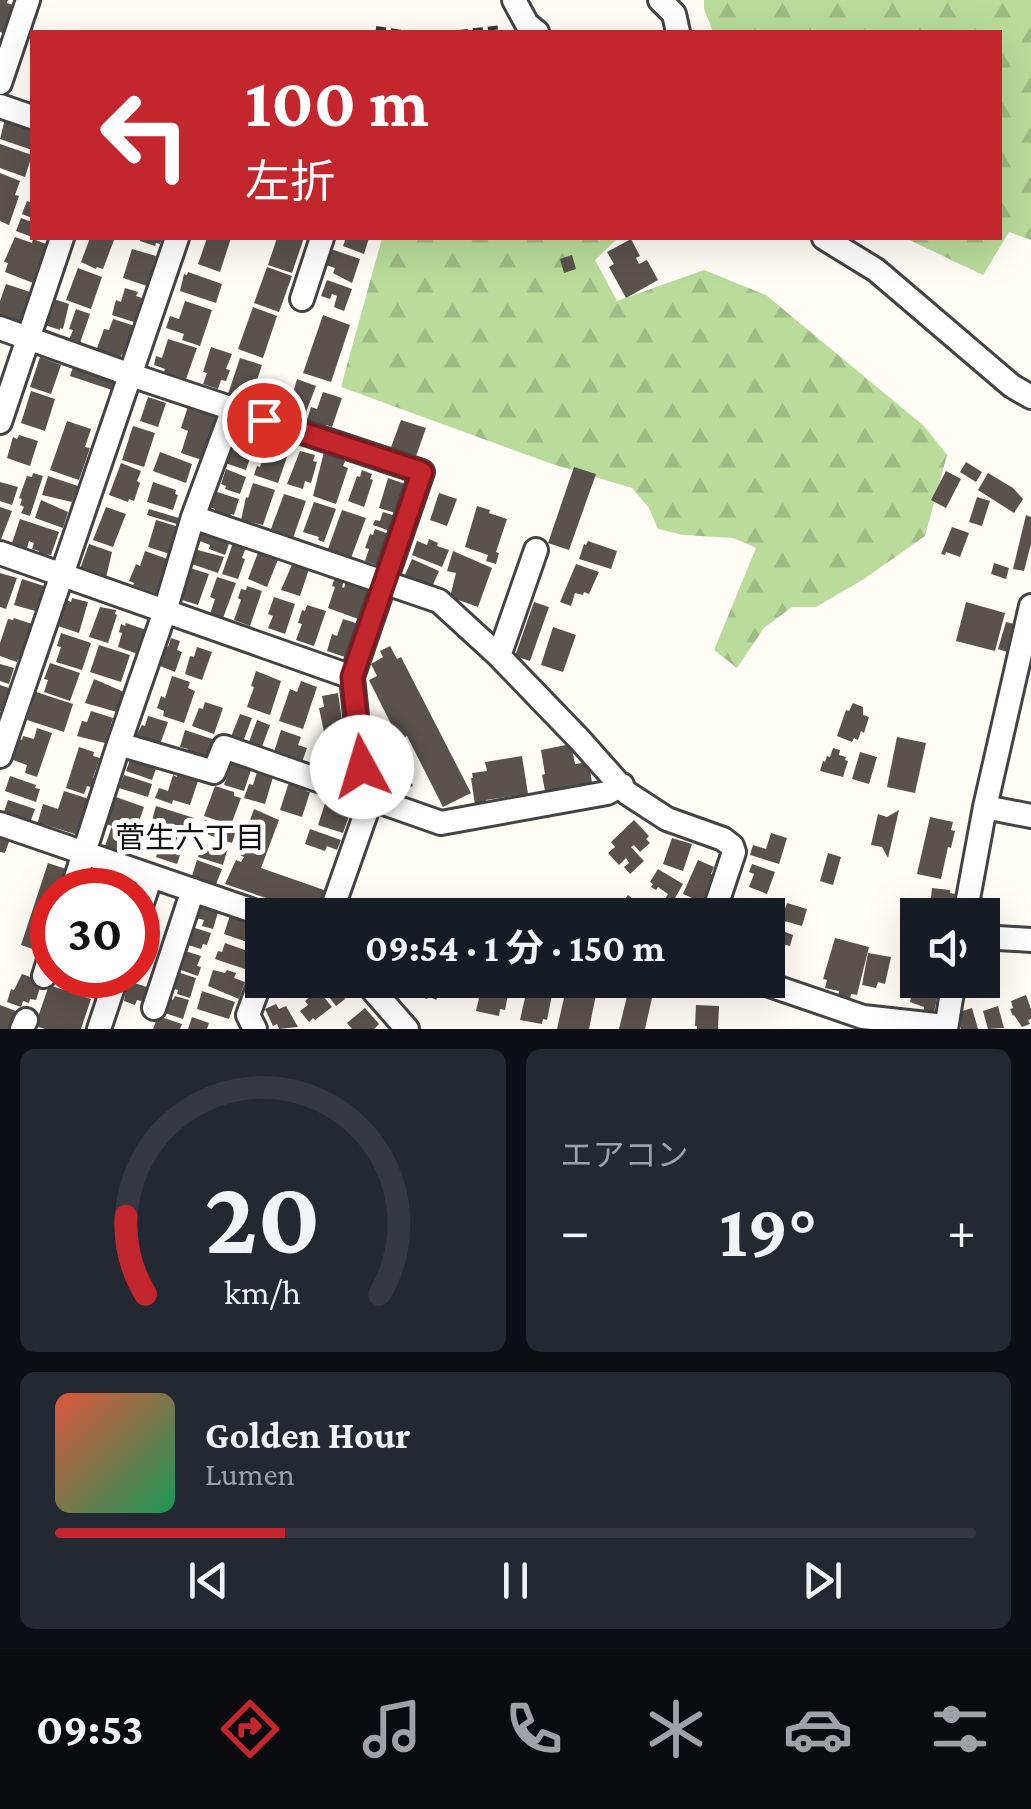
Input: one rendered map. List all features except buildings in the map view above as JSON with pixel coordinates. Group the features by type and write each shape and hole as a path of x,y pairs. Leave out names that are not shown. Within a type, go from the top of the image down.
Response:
{"street":[{"path":"0,83 28,0"},
{"path":"514,0 532,28"},
{"path":"660,0 674,14 678,30"},
{"path":"0,106 30,117"},
{"path":"0,422 61,240"},
{"path":"0,756 176,240"},
{"path":"302,299 321,240"},
{"path":"827,240 876,270 1012,386 1031,397"},
{"path":"0,328 422,472 352,677 366,813 336,898"},
{"path":"79,868 233,409"},
{"path":"194,517 439,600 499,656 627,793 667,820 723,839 732,846 734,852 720,898"},
{"path":"499,656 536,550"},
{"path":"0,552 352,677"},
{"path":"968,898 1031,606"},
{"path":"119,744 214,772 224,747 442,824 607,794 622,785"},
{"path":"985,807 1031,816"},
{"path":"0,824 129,868"},
{"path":"160,879 245,908"},
{"path":"154,1008 193,890"},
{"path":"1000,938 1031,940"},
{"path":"785,990 863,1016 946,1028 951,998"},
{"path":"99,1029 109,998"},
{"path":"254,998 248,1015 255,1029"},
{"path":"380,998 407,1029"}],"path":[{"path":"376,28 390,30"},
{"path":"495,30 532,28"}],"green space":[{"path":"704,0 1031,0 1031,240 1009,232 983,275 909,240 1002,240 1002,30 712,30"},
{"path":"381,240 616,240 595,260 617,301 704,270 766,295 924,426 947,455 925,536 816,607 792,607 764,628 737,668 714,650 756,548 733,538 658,529 649,508 632,488 552,464 341,387"}],"district":[{"name":"菅生六丁目","path":"190,837"}],"route":[{"path":"264,420 422,472 352,677 362,767"}]}
